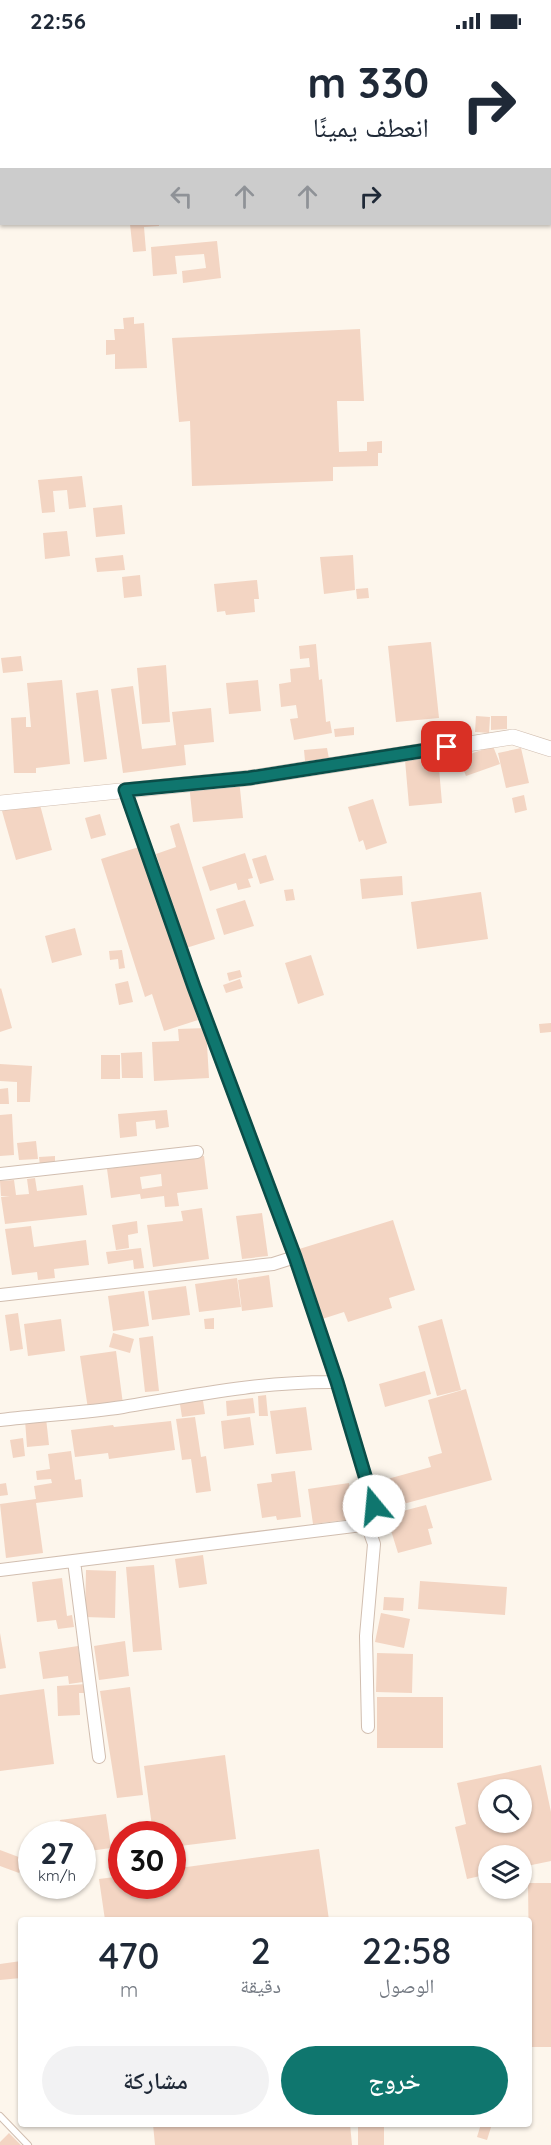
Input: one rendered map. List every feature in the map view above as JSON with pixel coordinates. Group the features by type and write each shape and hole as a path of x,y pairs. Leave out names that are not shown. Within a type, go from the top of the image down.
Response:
{"street":[{"path":"0,803 249,778 513,737 551,749"},
{"path":"125,790 194,987 295,1257 337,1382 374,1506 381,1519 369,1530"},
{"path":"0,1174 197,1152"},
{"path":"0,1295 273,1264 295,1257"},
{"path":"0,1420 121,1407 210,1391 300,1382 337,1382"},
{"path":"0,1570 363,1525 369,1530 374,1544 366,1636 368,1727"},
{"path":"74,1561 99,1757"}],"lane":[{"path":"0,2116 28,2145"}],"building":[{"path":"130,225 159,225 144,227 146,251 133,252"},
{"path":"217,241 221,278 183,283 182,271 206,268 204,254 175,256 177,274 153,276 151,247"},
{"path":"134,317 134,324 144,323 147,368 115,369 115,354 106,355 106,340 115,340 114,329 124,329 123,318"},
{"path":"360,329 364,401 337,401 339,452 367,451 367,442 382,441 382,453 378,453 378,466 333,467 333,481 192,486 190,421 179,422 172,338"},
{"path":"82,476 86,507 69,509 67,490 53,491 55,512 42,513 38,480"},
{"path":"122,505 125,534 96,537 93,508"},
{"path":"67,531 70,556 45,559 43,533"},
{"path":"123,555 125,570 97,572 95,558"},
{"path":"353,555 355,590 324,594 320,557"},
{"path":"140,575 142,596 124,598 122,577"},
{"path":"257,580 259,599 254,599 255,612 226,615 225,611 217,612 214,584"},
{"path":"368,588 369,598 357,599 356,589"},
{"path":"431,642 439,718 396,722 388,646"},
{"path":"316,644 326,722 330,721 332,733 294,740 290,719 298,718 296,705 281,707 279,684 291,682 290,669 310,667 309,658 300,659 299,646"},
{"path":"21,656 23,671 3,673 1,658"},
{"path":"166,665 170,722 142,724 137,668"},
{"path":"62,680 70,764 36,768 36,773 14,773 11,718 26,717 26,727 31,727 27,683"},
{"path":"258,680 261,711 229,714 226,683"},
{"path":"133,686 142,749 176,745 172,712 211,708 214,742 184,745 186,765 123,773 111,689"},
{"path":"98,690 107,759 84,762 76,693"},
{"path":"476,716 490,717 489,733 475,732"},
{"path":"491,716 507,716 507,729 491,730"},
{"path":"354,727 354,735 335,737 334,729"},
{"path":"493,746 500,764 466,776 459,758"},
{"path":"327,748 329,759 305,761 304,750"},
{"path":"521,748 529,783 506,788 498,753"},
{"path":"438,757 442,803 409,806 405,760"},
{"path":"239,779 243,818 193,822 189,784"},
{"path":"524,795 527,810 515,813 512,798"},
{"path":"373,799 387,843 366,850 363,840 359,842 348,807"},
{"path":"39,801 52,850 16,860 2,811"},
{"path":"100,814 106,835 91,839 85,818"},
{"path":"179,823 215,939 186,948 156,854 176,847 170,826"},
{"path":"142,846 198,1020 164,1031 152,994 145,997 101,859"},
{"path":"245,853 253,878 248,879 251,887 238,890 236,883 210,891 202,867"},
{"path":"266,855 274,880 260,884 252,859"},
{"path":"402,876 403,895 362,899 360,879"},
{"path":"293,889 295,900 286,901 284,890"},
{"path":"481,892 488,939 417,949 411,902"},
{"path":"245,900 254,926 224,935 216,909"},
{"path":"75,928 82,955 52,963 45,936"},
{"path":"122,950 125,968 119,969 118,959 110,960 109,951"},
{"path":"311,955 324,995 298,1004 285,963"},
{"path":"240,970 242,977 229,981 227,973"},
{"path":"240,979 243,988 226,993 223,985"},
{"path":"128,981 133,1002 119,1005 115,984"},
{"path":"0,989 12,1028 0,1032"},
{"path":"551,1023 551,1032 540,1033 539,1024"},
{"path":"206,1028 209,1078 154,1081 152,1042 179,1041 178,1029"},
{"path":"142,1052 143,1078 122,1078 121,1053"},
{"path":"101,1055 120,1055 120,1079 101,1079"},
{"path":"0,1064 32,1066 30,1102 17,1102 17,1082 0,1081"},
{"path":"8,1088 9,1104 0,1104 0,1089"},
{"path":"167,1110 169,1127 156,1129 155,1120 136,1122 137,1136 120,1138 118,1114"},
{"path":"12,1114 14,1155 0,1156 0,1115"},
{"path":"36,1141 38,1159 19,1160 17,1143"},
{"path":"55,1156 55,1165 40,1166 39,1157"},
{"path":"204,1156 208,1189 177,1193 179,1206 165,1207 164,1196 141,1199 140,1194 111,1198 107,1169","holes":["161,1174 162,1186 142,1189 140,1177"]},
{"path":"35,1178 37,1191 83,1185 87,1215 5,1224 1,1197 10,1196 1,1196 0,1181 14,1180 16,1195 29,1194 27,1179"},
{"path":"202,1208 209,1259 153,1267 147,1225 183,1221 181,1211"},
{"path":"262,1213 268,1256 242,1259 236,1216"},
{"path":"393,1220 415,1290 389,1298 392,1308 348,1322 344,1312 319,1320 296,1250"},
{"path":"137,1221 138,1233 128,1235 129,1248 116,1250 112,1225"},
{"path":"31,1226 34,1247 86,1240 89,1265 54,1269 55,1278 38,1280 37,1272 12,1275 5,1229"},
{"path":"141,1248 144,1268 134,1269 133,1260 108,1264 106,1252"},
{"path":"269,1275 273,1307 242,1311 238,1280"},
{"path":"237,1278 241,1307 199,1312 195,1284"},
{"path":"186,1286 190,1315 152,1320 148,1291"},
{"path":"144,1291 149,1326 113,1331 108,1296"},
{"path":"18,1313 23,1349 10,1351 5,1315"},
{"path":"214,1318 214,1329 205,1329 204,1319"},
{"path":"61,1319 65,1351 28,1356 24,1324"},
{"path":"442,1319 461,1390 437,1396 418,1326"},
{"path":"113,1333 134,1339 130,1353 109,1347"},
{"path":"153,1336 159,1391 145,1392 139,1338"},
{"path":"116,1351 123,1404 88,1409 80,1356"},
{"path":"425,1371 431,1394 385,1407 379,1384"},
{"path":"466,1389 492,1480 381,1510 373,1483 431,1467 428,1457 442,1453 428,1400"},
{"path":"202,1394 205,1414 182,1417 179,1398"},
{"path":"266,1395 268,1416 259,1416 258,1396"},
{"path":"253,1398 255,1413 227,1416 226,1401"},
{"path":"306,1407 312,1450 276,1454 270,1411"},
{"path":"195,1417 201,1457 206,1456 211,1491 196,1493 191,1459 182,1460 176,1419"},
{"path":"250,1417 254,1445 224,1449 221,1421"},
{"path":"46,1418 49,1445 27,1447 25,1420"},
{"path":"171,1421 175,1450 109,1459 108,1453 75,1457 71,1430"},
{"path":"23,1438 25,1456 13,1458 10,1440"},
{"path":"71,1451 75,1480 81,1479 83,1497 36,1503 43,1553 6,1558 0,1504 36,1499 34,1486 52,1483 51,1479 37,1480 36,1471 50,1469 48,1454"},
{"path":"295,1471 301,1517 277,1520 276,1516 262,1518 257,1484 272,1482 271,1474"},
{"path":"6,1483 8,1495 0,1496 0,1484"},
{"path":"349,1483 353,1519 313,1524 308,1489"},
{"path":"426,1505 433,1528 428,1529 432,1544 398,1553 389,1524 401,1520 399,1512"},
{"path":"203,1555 207,1584 179,1588 175,1559"},
{"path":"154,1565 162,1650 133,1652 126,1567"},
{"path":"86,1570 116,1571 115,1618 85,1617"},
{"path":"62,1578 67,1616 72,1615 74,1627 58,1629 56,1620 37,1622 32,1582"},
{"path":"420,1581 507,1587 505,1615 418,1609"},
{"path":"384,1597 404,1598 403,1611 383,1610"},
{"path":"381,1613 410,1619 404,1648 375,1642"},
{"path":"0,1633 6,1668 0,1669"},
{"path":"125,1641 129,1676 99,1680 94,1646"},
{"path":"78,1646 83,1682 69,1684 68,1676 43,1679 39,1652"},
{"path":"377,1653 413,1654 412,1693 376,1692"},
{"path":"86,1684 86,1693 79,1693 80,1715 58,1716 57,1686"},
{"path":"130,1687 143,1795 117,1798 100,1691"},
{"path":"44,1689 54,1764 0,1771 0,1695"},
{"path":"377,1697 443,1697 443,1748 377,1748"},
{"path":"225,1755 236,1839 186,1845 186,1821 151,1821 144,1766"},
{"path":"541,1765 551,1812 551,1861 532,1865 532,1845 478,1845 478,1876 467,1879 455,1827 466,1824 457,1783"},
{"path":"106,1814 108,1848 96,1850 96,1821 60,1820"},
{"path":"319,1849 329,1917 105,1917 99,1879 108,1878 108,1899 186,1899 186,1867"},
{"path":"0,1850 18,1857 18,1873 0,1866"},
{"path":"532,1883 551,1883 551,2047 532,2047 532,1917 528,1917 528,1899 532,1899"},
{"path":"18,1961 18,1978 0,1980 0,1964"},
{"path":"153,2127 350,2127 352,2145 155,2145"},
{"path":"358,2127 384,2127 384,2145 358,2145"},
{"path":"480,2127 491,2127 487,2140 477,2137"},
{"path":"9,2133 21,2145 0,2145"}],"route":[{"path":"374,1506 337,1382 295,1257 194,987 125,790 249,778 447,747"}]}
